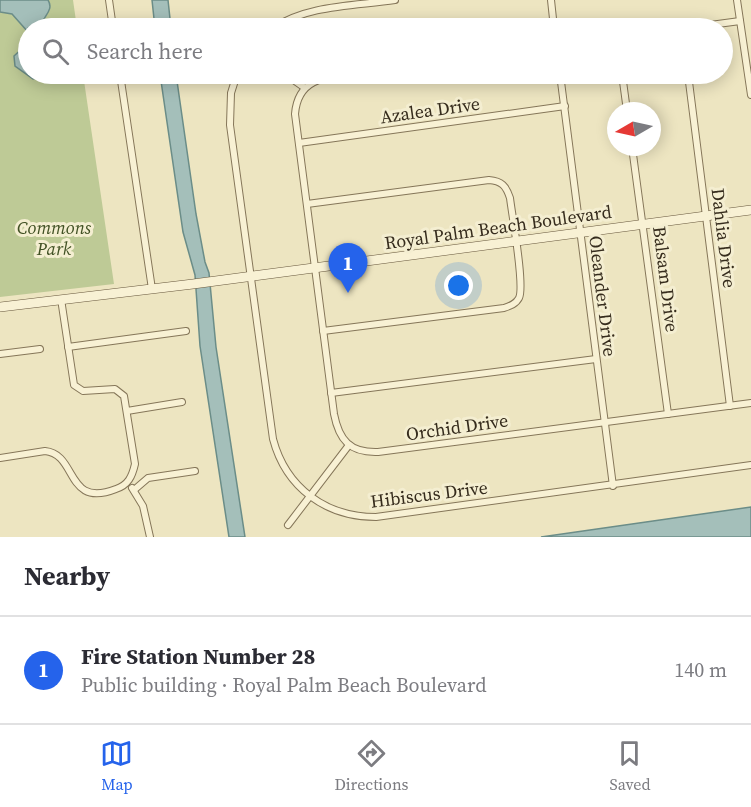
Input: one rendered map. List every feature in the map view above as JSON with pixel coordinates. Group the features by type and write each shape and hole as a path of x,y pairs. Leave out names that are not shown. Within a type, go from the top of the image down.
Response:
{"street":[{"path":"109,0 112,18"},
{"path":"292,18 309,12 395,0"},
{"path":"550,0 553,18"},
{"path":"737,0 751,95"},
{"path":"733,22 740,21"},
{"path":"121,84 152,289"},
{"name":"Hibiscus Drive","path":"234,84 230,116 273,439 285,470 310,497 339,512 376,517 613,486 751,465"},
{"path":"299,84 305,88"},
{"path":"288,525 349,445 336,426 295,110 305,88 312,84"},
{"name":"Oleander Drive","path":"562,84 613,486"},
{"path":"623,84 626,102"},
{"name":"Dahlia Drive","path":"689,84 730,406"},
{"name":"Azalea Drive","path":"299,143 565,106"},
{"name":"Balsam Drive","path":"634,156 668,414"},
{"path":"307,204 489,180 497,181 507,189 510,198 521,292 519,299 513,305 323,332"},
{"name":"Royal Palm Beach Boulevard","path":"0,307 193,284 751,210"},
{"path":"0,458 49,451 62,459 74,481 84,490 105,492 119,488 131,477 135,464 124,396 115,389 83,391 76,388 72,382 61,299"},
{"path":"68,347 186,331"},
{"path":"0,354 40,349"},
{"path":"332,393 596,358"},
{"path":"127,411 182,402"},
{"name":"Orchid Drive","path":"349,445 364,451 378,452 751,403"},
{"path":"134,490 148,478 195,471"},
{"path":"126,483 134,490 144,506 150,537"}],"green space":[{"name":"Commons Park","path":"0,0 73,0 76,18 18,18 18,84 84,84 114,284 0,297"}],"water":[{"path":"0,0 48,0 50,4 45,18 18,18 18,21 12,14 0,12"},
{"path":"152,0 168,0 170,18 154,18"},
{"path":"18,52 18,68 15,66 14,56"},
{"path":"161,84 177,84 196,214 209,273 216,347 245,537 229,537 200,346 195,275 183,232"},
{"path":"751,507 751,537 541,537"}],"place":[{"name":"Fire Station Number 28","path":"348,293"}]}
